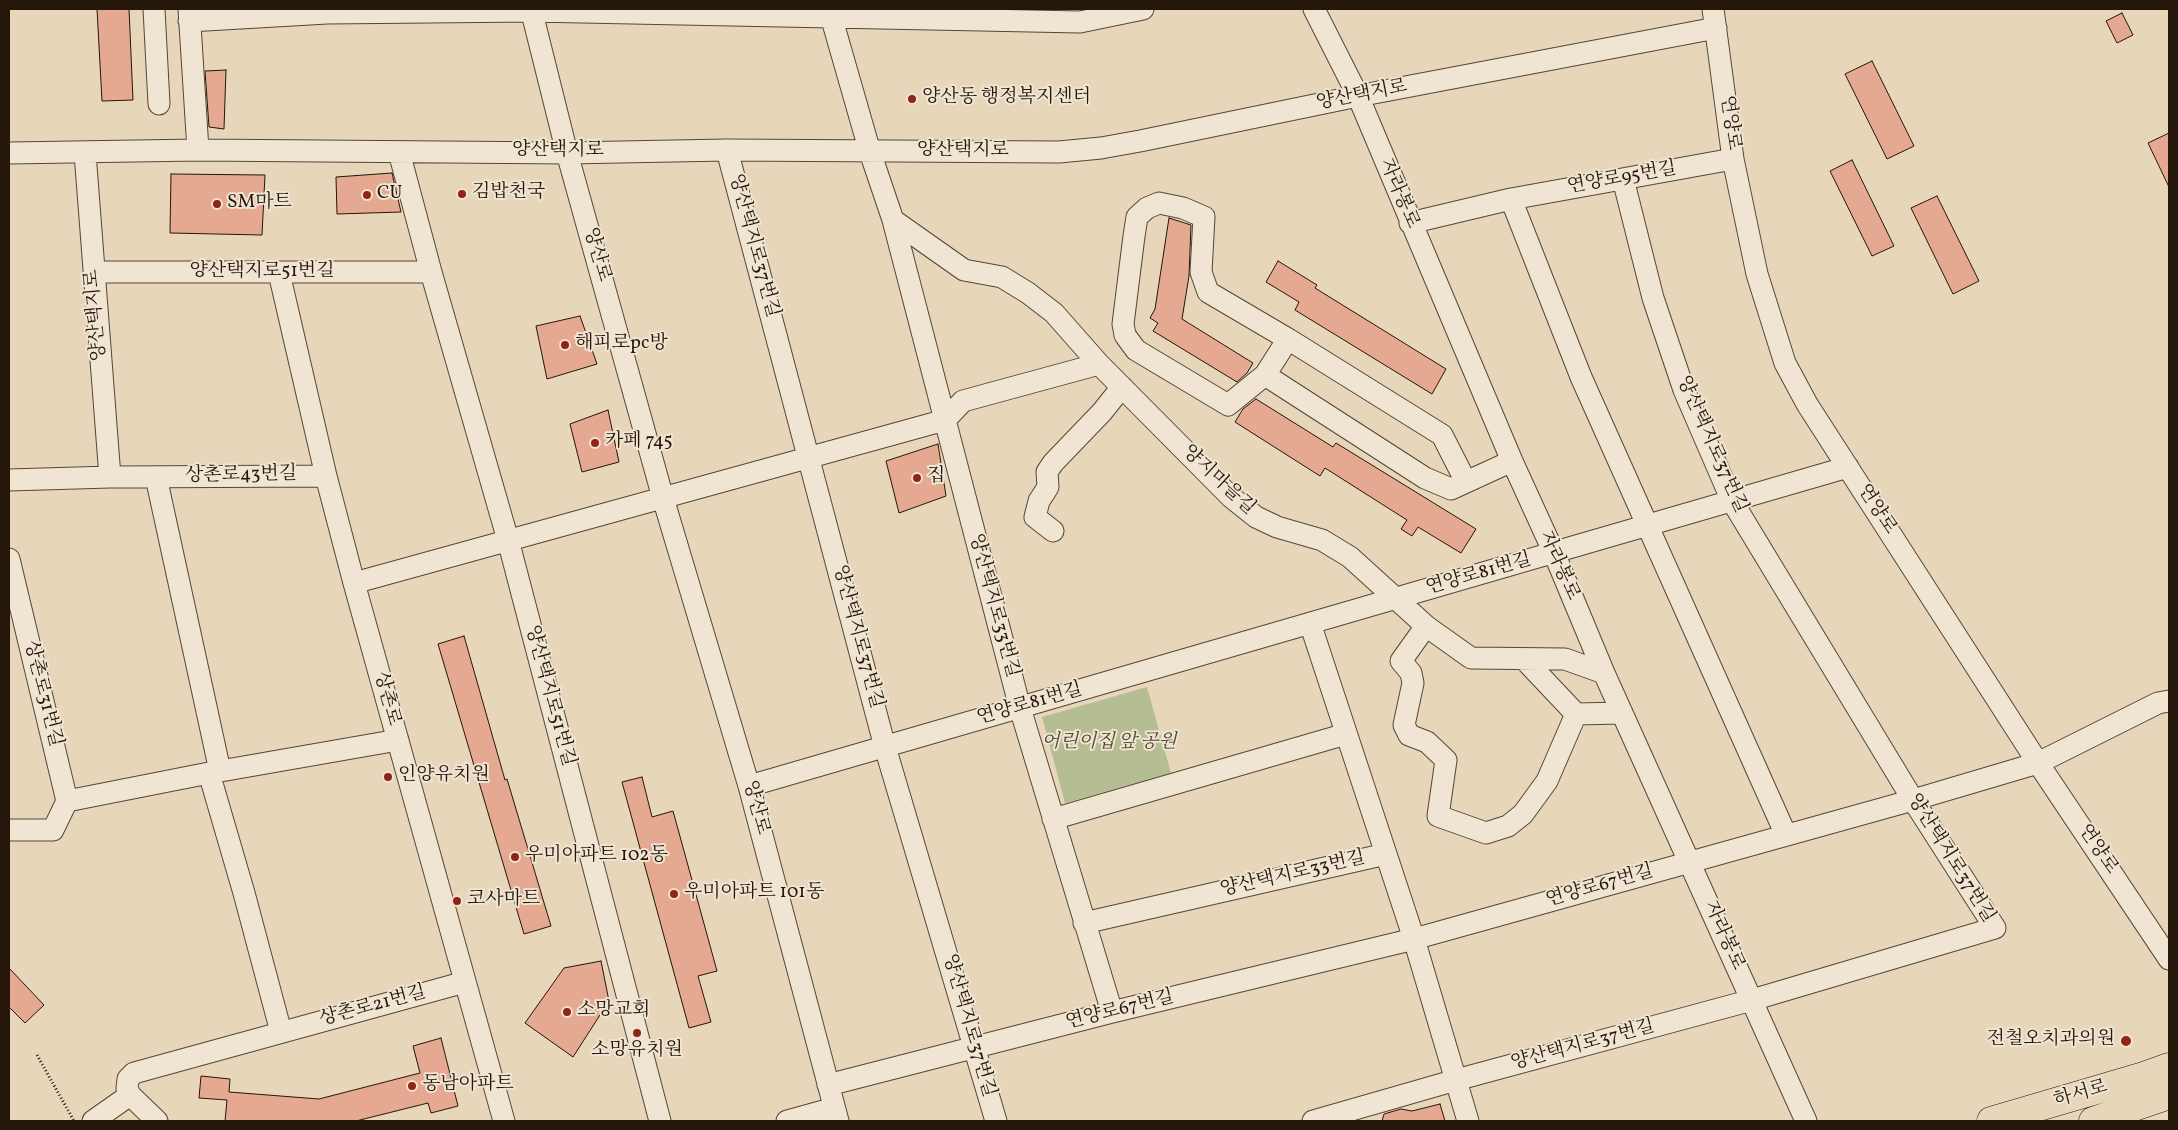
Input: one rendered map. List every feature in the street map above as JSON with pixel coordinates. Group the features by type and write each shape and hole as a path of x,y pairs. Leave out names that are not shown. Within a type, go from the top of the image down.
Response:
{"main road":[{"name":"하서로","path":"1991,1121 2169,1067"},
{"name":"하서로","path":"2093,1121 2169,1094"}],"street":[{"path":"154,9 159,104"},
{"path":"198,150 189,15 327,11 531,10 1076,15 1143,9"},
{"name":"자라봉로","path":"1314,9 1358,96 1410,223 1512,461 1554,553 1604,673 1806,1121"},
{"name":"양산로","path":"531,10 567,153 663,498 749,786 836,1115"},
{"name":"양산택지로33번길","path":"830,13 870,152 894,220 944,420 1020,708 1112,1012"},
{"name":"양산택지로","path":"9,153 198,150 567,153 728,150 1059,152 1093,149 1140,141 1358,96 1714,18"},
{"name":"연양로","path":"1714,18 1733,159 1757,274 1785,363 1807,404 2038,762 2169,959"},
{"name":"양산택지로37번길","path":"728,150 885,746 996,1121"},
{"name":"양산택지로51번길","path":"399,152 430,272 508,540 660,1121"},
{"name":"양산택지로","path":"85,153 110,477"},
{"name":"연양로95번길","path":"1410,223 1511,199 1733,159"},
{"name":"양산택지로37번길","path":"1313,1121 1456,1080 1752,1000 1995,928 1913,800 1732,501 1684,390 1653,298 1623,179"},
{"path":"1511,199 1581,377 1786,835"},
{"path":"1288,339 1265,375 1228,405 1136,350 1126,335 1123,324 1137,217 1147,208 1159,203 1183,208 1204,217 1200,272 1208,292 1288,339 1442,435 1466,482"},
{"name":"양지마을길","path":"894,220 964,270 1002,277 1028,293 1054,313 1099,364 1244,508 1256,517 1277,527 1322,540 1350,557 1426,626 1472,658 1565,659 1604,673"},
{"name":"양산택지로51번길","path":"94,272 430,272"},
{"name":"상촌로","path":"279,273 326,476 354,583 504,1121"},
{"path":"354,583 944,420 963,401 1099,364"},
{"path":"1265,375 1425,478 1451,489 1512,461"},
{"path":"1053,531 1035,517 1039,501 1048,487 1047,472 1053,463 1102,412 1122,387"},
{"name":"연양로81번길","path":"749,786 1848,467"},
{"name":"상촌로43번길","path":"9,480 110,477 326,476"},
{"name":"상촌로43번길","path":"156,477 214,772"},
{"name":"상촌로31번길","path":"9,559 67,801"},
{"path":"1310,623 1414,939 1468,1121"},
{"path":"1426,626 1401,661 1411,673 1413,683 1404,725 1409,735 1427,742 1446,760 1438,816 1486,833 1508,826 1523,814 1547,781 1576,714"},
{"path":"1525,660 1576,714 1622,713"},
{"name":"연양로67번길","path":"828,1085 1112,1012 1414,939 1913,800 2038,762 2158,703 2169,702"},
{"path":"1053,819 1346,734"},
{"path":"9,830 54,830 67,801 214,772 398,740"},
{"path":"214,772 281,1032"},
{"name":"양산택지로33번길","path":"1084,923 1386,854"},
{"name":"상촌로21번길","path":"130,1095 127,1088 128,1079 134,1073 465,982"},
{"path":"94,1121 130,1095 157,1121"},
{"path":"787,1121 836,1115"}],"path":[{"path":"37,1055 74,1121"}],"green space":[{"name":"어린이집 앞 공원","path":"1147,687 1171,773 1065,803 1042,717"}],"building":[{"path":"97,9 129,9 133,100 102,101"},
{"path":"2122,13 2133,35 2117,43 2106,21"},
{"path":"1872,61 1914,146 1887,159 1845,74"},
{"path":"226,70 224,129 209,127 205,71"},
{"path":"2169,133 2169,187 2148,143"},
{"path":"1852,160 1894,246 1872,256 1830,171"},
{"name":"CU","path":"392,173 401,212 337,214 336,177"},
{"name":"SM마트","path":"171,174 265,175 262,235 170,233"},
{"path":"1937,196 1979,281 1953,294 1911,208"},
{"path":"1169,218 1191,225 1189,276 1182,319 1253,363 1247,373 1237,382 1153,331 1158,323 1150,318 1155,309"},
{"path":"1278,261 1317,285 1315,288 1446,369 1432,394 1295,310 1299,302 1266,282"},
{"name":"해피로pc방","path":"580,316 597,364 547,379 536,326"},
{"path":"1256,399 1333,447 1336,443 1476,529 1461,553 1418,527 1412,536 1401,529 1407,520 1325,468 1320,476 1235,422 1243,409"},
{"name":"카페 745","path":"608,410 619,462 582,472 570,424"},
{"name":"집","path":"938,444 946,496 899,513 886,461"},
{"path":"464,636 505,780 507,779 551,926 524,934 438,644"},
{"name":"우미아파트 101동","path":"642,777 652,817 673,811 717,971 698,976 711,1022 689,1028 622,782"},
{"name":"소망교회","path":"601,961 609,1001 573,1057 525,1023 564,968"},
{"path":"9,968 44,1005 25,1023 9,1007"},
{"name":"동남아파트","path":"441,1038 458,1106 431,1113 428,1103 356,1121 225,1121 227,1100 199,1098 201,1076 230,1079 229,1092 319,1099 420,1073 413,1046"},
{"path":"1440,1104 1445,1121 1382,1121 1384,1114 1401,1109 1412,1111"}],"place":[{"name":"양산동 행정복지센터","path":"912,99"},
{"name":"김밥천국","path":"462,194"},
{"name":"CU","path":"367,195"},
{"name":"SM마트","path":"217,204"},
{"name":"해피로pc방","path":"565,345"},
{"name":"카페 745","path":"595,443"},
{"name":"집","path":"917,478"},
{"name":"인양유치원","path":"388,777"},
{"name":"우미아파트 102동","path":"515,857"},
{"name":"우미아파트 101동","path":"674,894"},
{"name":"코사마트","path":"457,901"},
{"name":"소망교회","path":"567,1012"},
{"name":"소망유치원","path":"637,1033"},
{"name":"전철오치과의원","path":"2126,1041"},
{"name":"동남아파트","path":"412,1086"}]}
